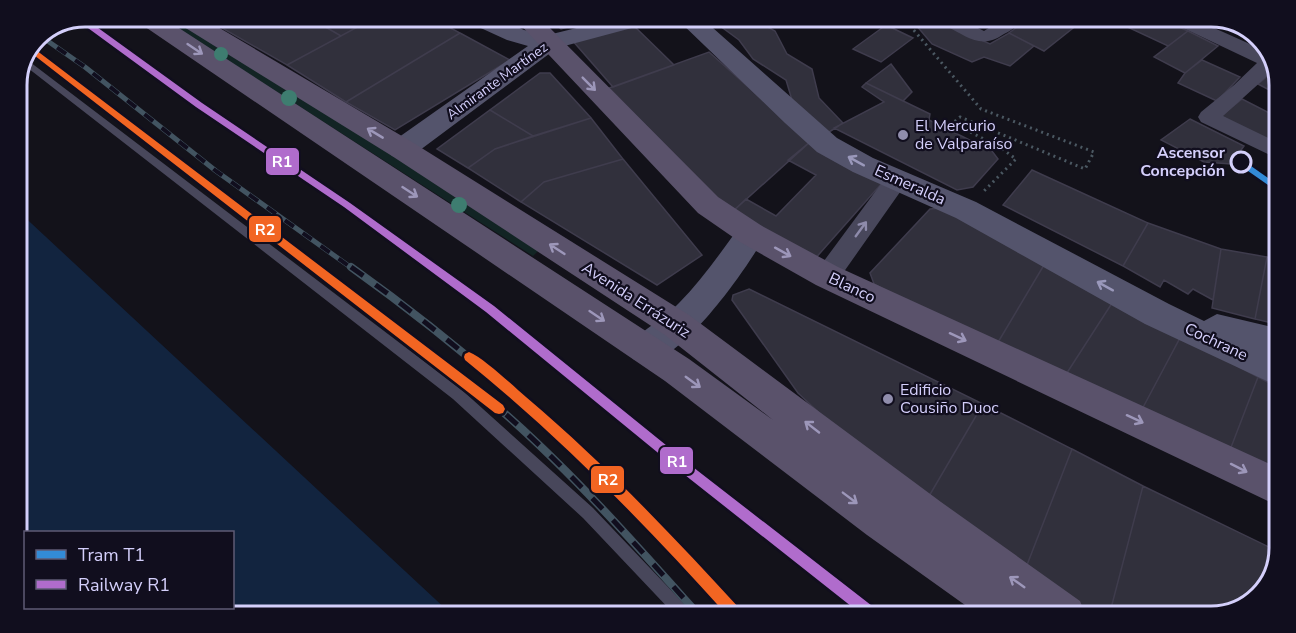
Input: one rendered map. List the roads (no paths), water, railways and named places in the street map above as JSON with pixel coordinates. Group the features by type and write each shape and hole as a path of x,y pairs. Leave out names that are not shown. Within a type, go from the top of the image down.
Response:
{"main road":[{"name":"Avenida Errázuriz","path":"161,27 689,378 880,521 1002,606"},
{"name":"Avenida Errázuriz","path":"205,27 402,149 677,325 936,523 1051,606"},
{"name":"Blanco","path":"533,27 708,205 751,234 827,276 1269,484"}],"street":[{"path":"498,27 516,35 548,43"},
{"name":"Almirante Martínez","path":"402,149 548,43 609,27"},
{"name":"Esmeralda","path":"698,27 827,145 863,165 966,210 1157,314"},
{"path":"962,27 979,36 988,37 1003,27"},
{"path":"1197,27 1261,56"},
{"path":"1266,66 1208,117 1269,148"},
{"path":"827,276 897,179"},
{"path":"645,349 665,337 702,299 751,234"},
{"path":"1157,314 1269,340"},
{"name":"Cochrane","path":"1157,314 1269,367"}],"lane":[{"path":"30,66 458,395 588,513 676,606"}],"water":[{"path":"27,219 443,606 234,606 234,531 27,531"}],"railway":[{"path":"47,41 85,67 216,171 353,269"},
{"path":"37,53 319,269"},
{"path":"1241,162 1269,182"},
{"path":"317,267 440,360 511,419 583,489 691,606"},
{"path":"351,267 456,347 552,430 644,519 728,606"}],"tram line":[{"name":"T1","path":"1241,162 1269,182"}],"rail line":[{"name":"R1","path":"91,27 199,105 347,205 490,309 694,475 861,606"}],"place":[{"name":"El Mercurio de Valparaíso","path":"903,135"},
{"name":"Ascensor Concepción","path":"1241,162"},
{"name":"Edificio Cousiño Duoc","path":"888,399"}]}
